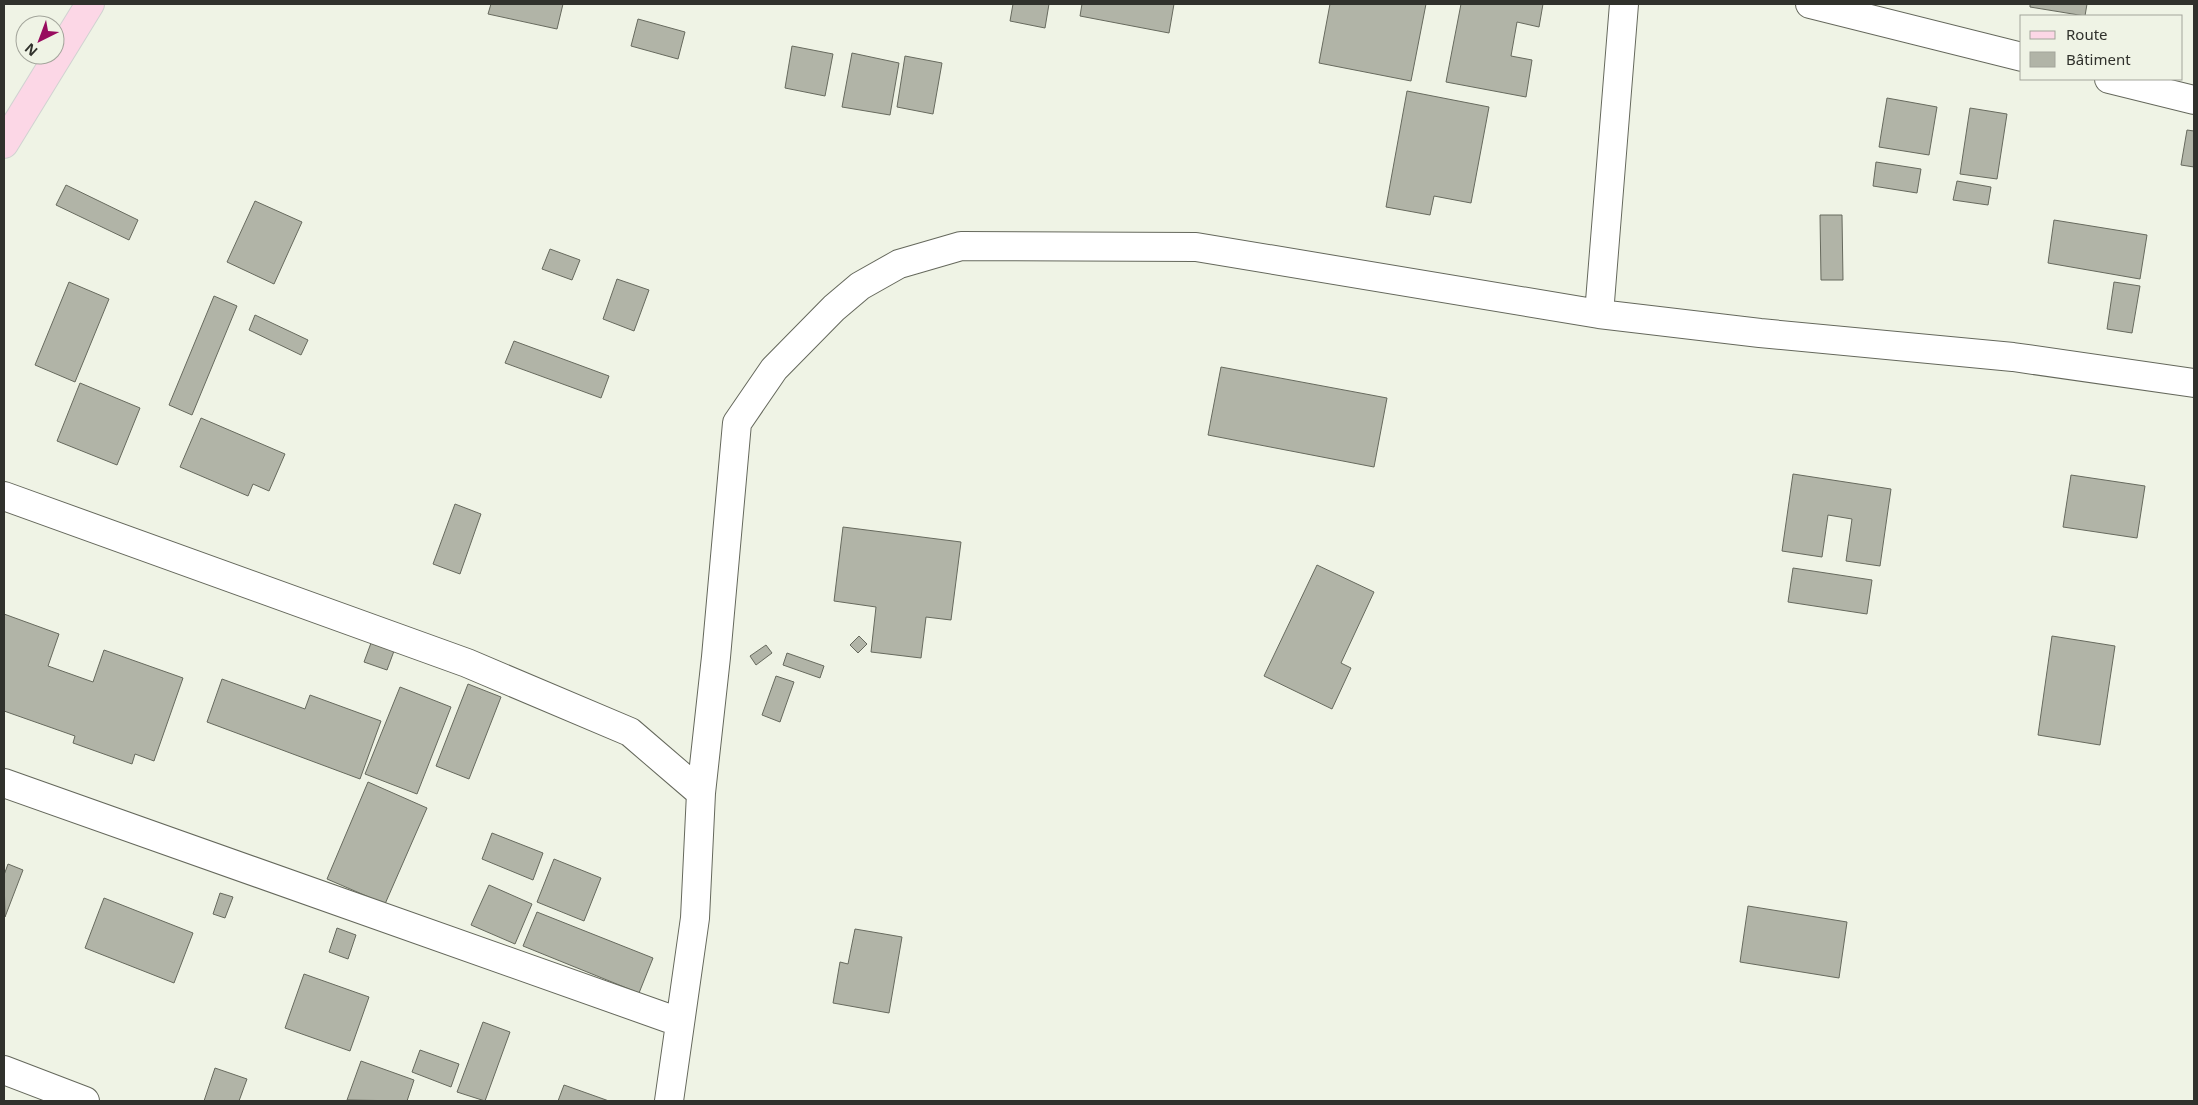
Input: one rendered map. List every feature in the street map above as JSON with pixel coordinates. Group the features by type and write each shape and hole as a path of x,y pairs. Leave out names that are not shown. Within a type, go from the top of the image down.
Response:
{"main road":[{"path":"4,144 90,4"}],"street":[{"path":"1599,314 1624,4"},
{"path":"1810,4 2020,56"},
{"path":"2113,80 2194,100"},
{"path":"669,1101 695,918 701,793 716,657 737,423 774,369 834,308 860,286 900,264 961,246 1196,247 1599,314 2013,357 2194,383"},
{"path":"4,496 467,663 548,697 630,732 701,793"},
{"path":"4,783 679,1022"},
{"path":"4,1070 85,1101"}],"building":[{"path":"491,4 563,4 557,29 488,14"},
{"path":"1013,4 1049,4 1045,28 1010,21"},
{"path":"1082,4 1174,4 1169,33 1080,16"},
{"path":"1330,4 1426,4 1411,81 1319,63"},
{"path":"1461,4 1543,4 1539,27 1517,22 1511,56 1532,60 1526,97 1446,82"},
{"path":"2030,4 2087,4 2085,15 2030,7"},
{"path":"638,19 685,32 678,59 631,46"},
{"path":"792,46 833,54 825,96 785,88"},
{"path":"852,53 899,63 890,115 842,107"},
{"path":"905,56 942,63 933,114 897,107"},
{"path":"1407,91 1489,107 1471,203 1434,196 1430,215 1386,207"},
{"path":"1887,98 1937,107 1929,155 1879,147"},
{"path":"1970,108 2007,114 1997,179 1960,174"},
{"path":"2187,130 2194,131 2194,167 2181,165"},
{"path":"1876,162 1921,169 1917,193 1873,186"},
{"path":"1957,181 1991,187 1988,205 1953,200"},
{"path":"66,185 138,220 129,240 56,205"},
{"path":"255,201 302,222 274,284 227,262"},
{"path":"1820,215 1842,215 1843,280 1821,280"},
{"path":"2054,220 2147,235 2140,279 2048,263"},
{"path":"550,249 580,260 572,280 542,269"},
{"path":"617,279 649,290 634,331 603,319"},
{"path":"69,282 109,299 75,382 35,365"},
{"path":"2114,282 2140,286 2132,333 2107,329"},
{"path":"214,296 237,306 192,415 169,405"},
{"path":"255,315 308,340 301,355 249,330"},
{"path":"514,341 609,376 601,398 505,363"},
{"path":"1221,367 1387,398 1374,467 1208,435"},
{"path":"80,383 140,408 117,465 57,441"},
{"path":"201,418 285,454 269,491 253,484 248,496 180,467"},
{"path":"1793,474 1891,489 1880,566 1846,561 1852,519 1828,515 1822,557 1782,551"},
{"path":"2071,475 2145,486 2137,538 2063,527"},
{"path":"455,504 481,514 460,574 433,564"},
{"path":"843,527 961,542 951,620 926,617 921,658 871,652 876,607 834,601"},
{"path":"1317,565 1374,592 1341,663 1351,668 1332,709 1264,676"},
{"path":"1793,568 1872,580 1867,614 1788,602"},
{"path":"4,614 59,634 48,666 93,682 104,650 183,678 154,761 135,754 132,764 73,743 75,736 4,711"},
{"path":"859,636 867,644 858,653 850,645"},
{"path":"2052,636 2115,646 2100,745 2038,735"},
{"path":"371,643 394,651 387,670 364,662"},
{"path":"766,645 772,653 756,665 750,656"},
{"path":"787,653 824,666 820,678 783,665"},
{"path":"776,676 794,682 780,722 762,715"},
{"path":"222,679 305,709 310,695 381,721 360,779 207,722"},
{"path":"468,684 501,697 469,779 436,766"},
{"path":"400,687 451,707 417,794 365,774"},
{"path":"368,782 427,808 385,904 327,879"},
{"path":"492,833 543,853 533,880 482,859"},
{"path":"554,859 601,878 584,921 537,902"},
{"path":"8,864 23,870 5,917 4,875"},
{"path":"489,885 532,904 515,944 471,925"},
{"path":"220,893 233,897 225,918 213,914"},
{"path":"104,898 193,933 174,983 85,948"},
{"path":"1748,906 1847,922 1839,978 1740,962"},
{"path":"537,912 653,958 639,993 523,946"},
{"path":"337,928 356,935 348,959 329,952"},
{"path":"855,929 902,937 889,1013 833,1003 840,962 848,964"},
{"path":"304,974 369,997 350,1051 285,1028"},
{"path":"483,1022 510,1032 485,1101 457,1092"},
{"path":"420,1050 459,1064 451,1087 412,1072"},
{"path":"361,1061 414,1080 407,1101 347,1100"},
{"path":"215,1068 247,1079 239,1101 204,1101"},
{"path":"564,1085 609,1101 558,1101"}]}
